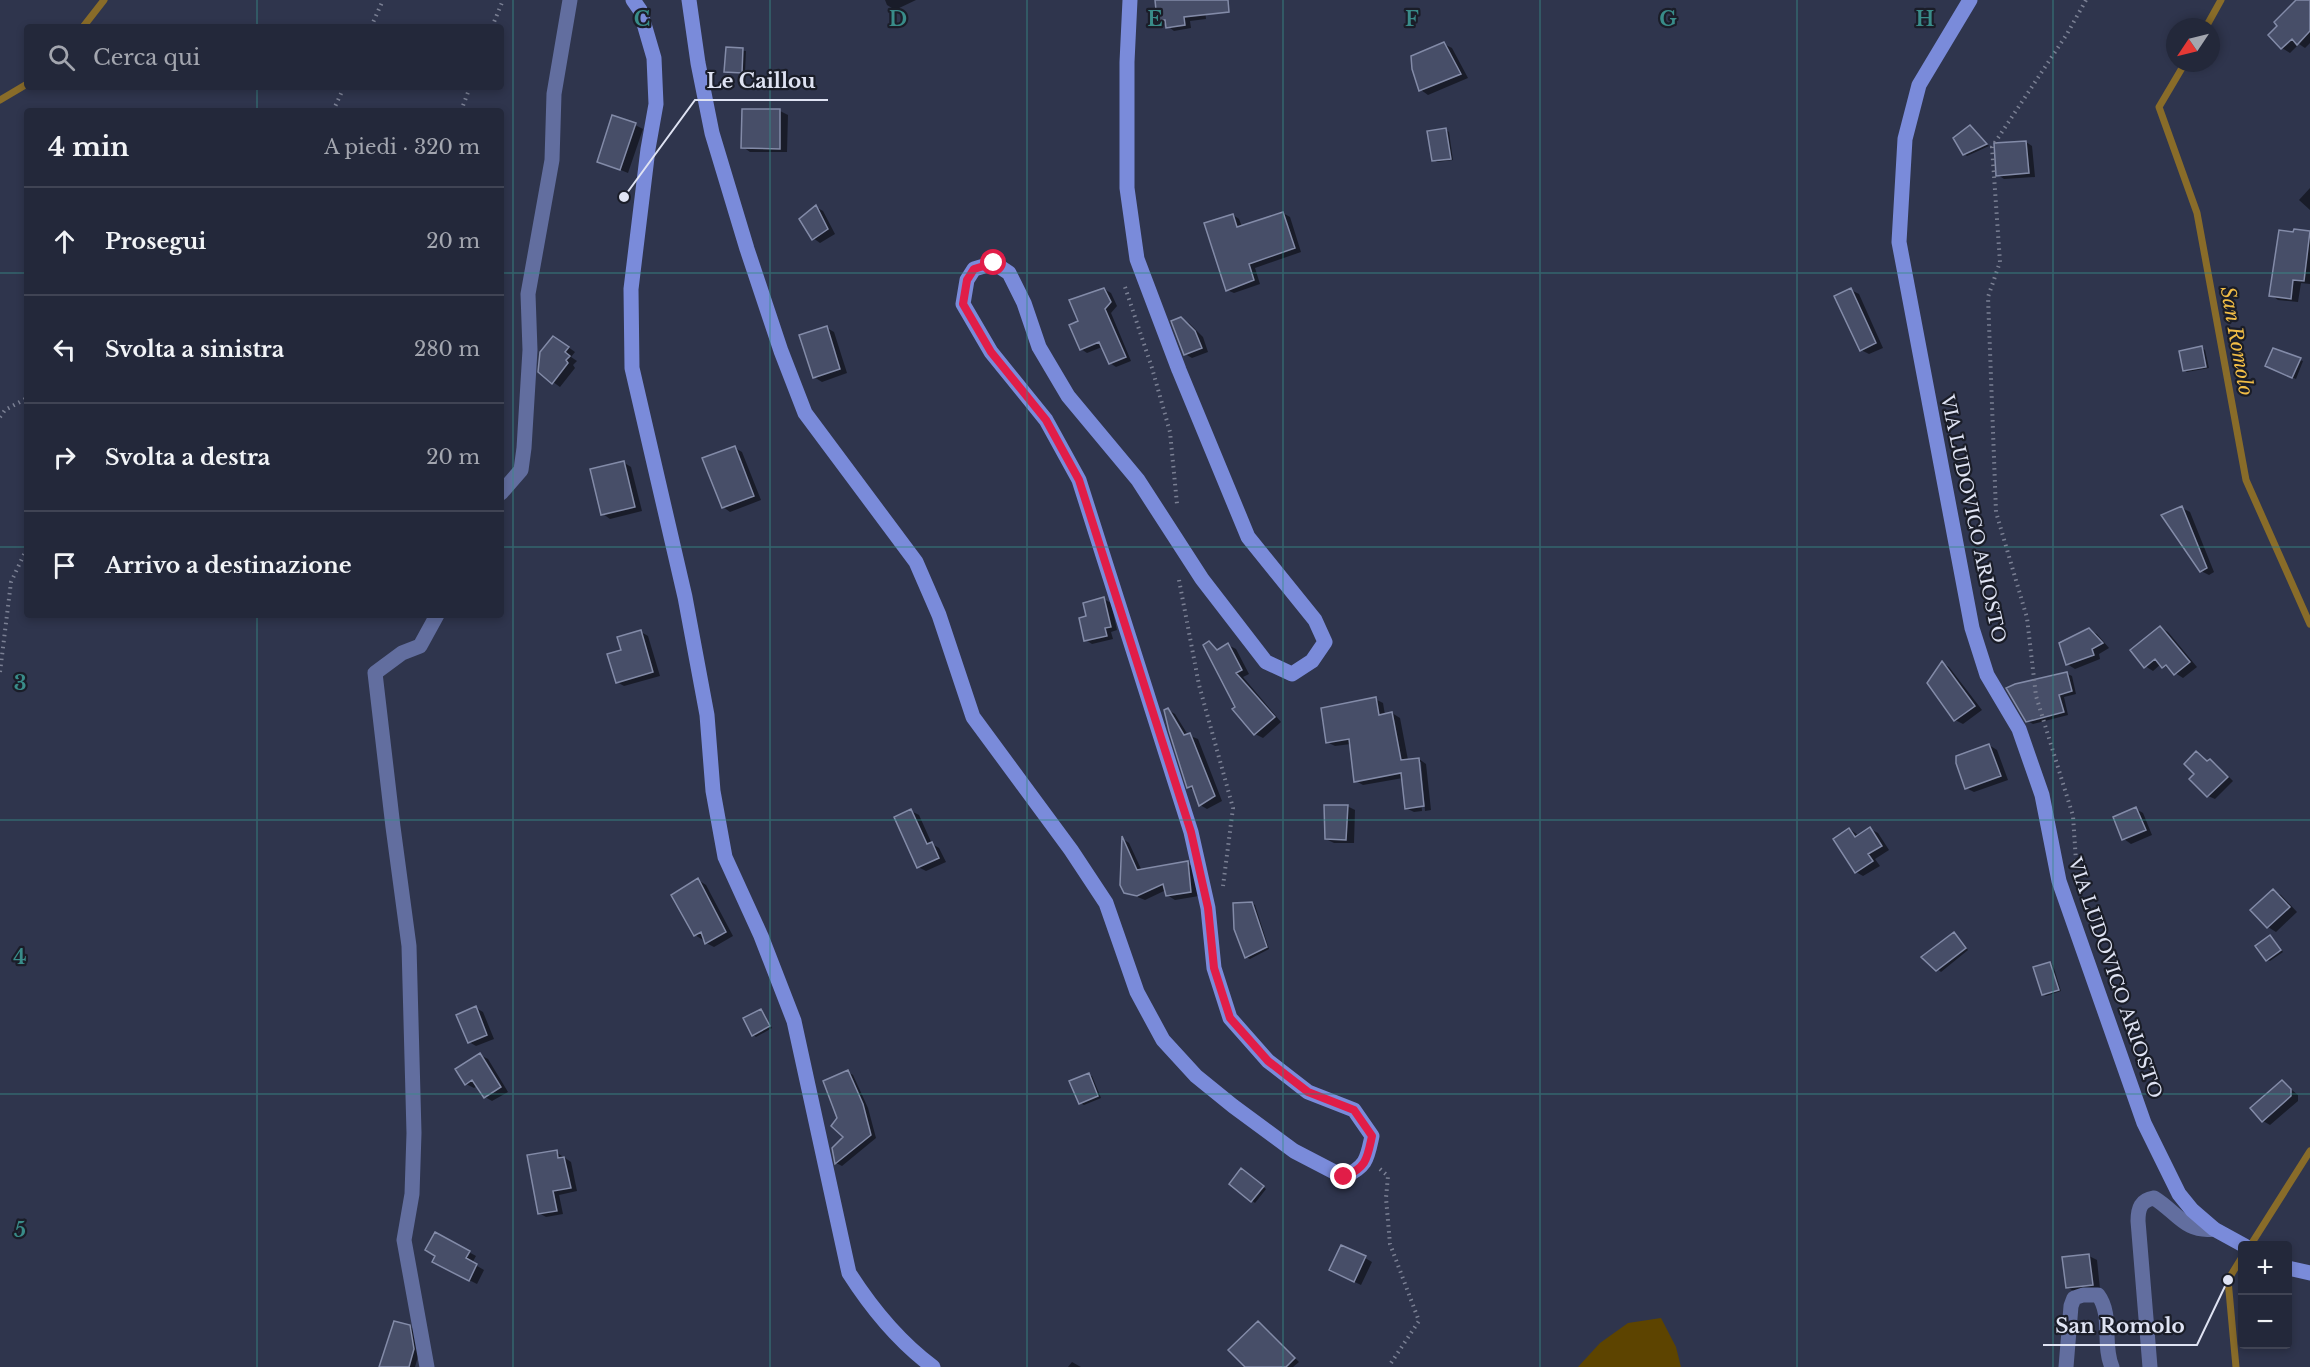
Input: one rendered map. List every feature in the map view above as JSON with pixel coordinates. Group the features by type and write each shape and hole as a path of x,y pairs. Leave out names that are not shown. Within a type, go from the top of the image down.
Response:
{"street":[{"path":"504,490 521,470 524,448 530,350 528,294 552,160 554,94 570,0"},
{"path":"633,0 640,10 654,58 656,104 648,149 632,289 632,368 686,597 707,715 713,791 725,857 794,1021 849,1273 869,1304 910,1350 933,1367"},
{"path":"689,0 712,134 747,249 804,413 916,562 939,615 973,717 1071,850 1106,903 1137,992 1163,1040 1196,1076 1294,1151 1344,1177 1360,1170 1367,1158 1372,1136 1354,1110 1308,1092 1268,1061 1230,1018 1214,968 1208,908 1191,832 1079,480 1046,420 991,352 963,304 967,280 974,269 994,263 1009,273 1024,303 1039,347 1068,396 1137,480 1198,572 1266,662 1293,674 1312,661 1324,642 1315,620 1248,537 1179,370 1137,259 1127,188 1127,62 1130,0"},
{"name":"VIA LUDOVICO ARIOSTO","path":"1970,0 1919,86 1905,139 1899,242 1972,628 1987,675 2019,729 2038,784 2058,881 2144,1123 2179,1194 2192,1210 2214,1228 2238,1241"},
{"path":"427,1367 404,1240 412,1194 414,1143 409,946 375,673 402,653 420,646 435,618"},
{"path":"2150,1367 2138,1221 2140,1205 2146,1199 2154,1198 2190,1227 2201,1231 2214,1228"},
{"path":"2292,1269 2310,1273"},
{"path":"2066,1367 2071,1306 2074,1298 2091,1294 2098,1295 2104,1303 2112,1367"}],"path":[{"path":"372,24 383,0"},
{"path":"493,24 503,0"},
{"path":"2076,862 2073,816 2036,696 2027,618 1996,512 1988,297 2000,262 1992,147 2067,34 2086,0"},
{"path":"334,108 343,90"},
{"path":"462,108 469,90"},
{"path":"1124,282 1170,432 1178,510"},
{"path":"0,417 4,410 24,400"},
{"path":"0,672 11,582 24,554"},
{"path":"1198,572 1178,573 1198,685 1233,808 1222,887"},
{"path":"1367,1158 1388,1176 1386,1198 1390,1244 1419,1321 1391,1363 1391,1367"}],"shaded area":[{"path":"1661,1318 1676,1347 1681,1367 1578,1367 1600,1343 1628,1323"}],"building":[{"path":"1155,0 1228,0 1229,12 1184,17 1185,25 1166,28 1165,20 1157,20"},
{"path":"2296,0 2310,0 2310,31 2297,45 2292,39 2281,49 2268,35 2277,26 2274,22"},
{"path":"1444,42 1461,74 1419,91 1412,69 1411,56"},
{"path":"726,47 743,48 742,73 724,72"},
{"path":"742,109 780,109 780,149 741,148"},
{"path":"612,115 636,123 620,170 597,162"},
{"path":"1970,125 1987,144 1963,155 1953,138"},
{"path":"1446,128 1451,159 1432,161 1427,131"},
{"path":"2026,141 2029,173 1996,176 1994,143"},
{"path":"816,205 828,229 812,240 799,219"},
{"path":"1283,212 1295,248 1249,264 1254,280 1226,291 1204,223 1233,214 1237,227"},
{"path":"2294,229 2310,231 2304,281 2293,280 2291,299 2269,296 2279,230 2293,232"},
{"path":"1104,288 1111,302 1105,309 1126,357 1109,364 1099,342 1080,350 1069,325 1078,321 1069,300"},
{"path":"1851,288 1876,343 1860,351 1834,296"},
{"path":"1181,317 1195,331 1202,348 1184,355 1171,321"},
{"path":"827,326 840,369 813,378 799,335"},
{"path":"553,336 569,347 565,352 570,356 566,360 568,363 552,384 538,372 540,352"},
{"path":"2202,346 2206,367 2183,371 2179,351"},
{"path":"2273,348 2301,358 2292,378 2265,366"},
{"path":"735,446 754,496 722,508 702,458"},
{"path":"624,461 635,507 601,515 590,469"},
{"path":"2182,506 2207,568 2200,572 2161,515"},
{"path":"1104,597 1111,627 1105,628 1107,636 1084,641 1079,618 1086,616 1083,603"},
{"path":"2160,626 2190,662 2174,675 2166,665 2162,668 2155,659 2144,668 2130,650"},
{"path":"2089,628 2103,643 2092,649 2094,655 2066,665 2059,643"},
{"path":"641,630 653,672 616,683 607,654 621,650 617,637"},
{"path":"1209,641 1217,650 1228,643 1242,670 1236,673 1275,717 1254,735 1232,709 1235,707 1203,645"},
{"path":"1942,661 1975,706 1954,721 1927,683"},
{"path":"2067,672 2072,691 2059,695 2064,712 2026,722 2006,688"},
{"path":"1376,697 1379,715 1392,712 1401,760 1419,758 1424,806 1405,809 1401,773 1354,782 1349,739 1326,743 1321,708"},
{"path":"1168,708 1184,735 1190,733 1215,796 1199,806 1192,786 1187,788 1164,710"},
{"path":"1989,744 2001,776 1965,789 1956,763 1956,756"},
{"path":"2196,751 2207,761 2210,759 2228,777 2207,797 2189,779 2194,774 2184,764"},
{"path":"1324,805 1348,805 1346,840 1325,839"},
{"path":"2136,807 2146,830 2122,840 2113,817"},
{"path":"911,809 927,844 932,842 939,858 917,868 894,817"},
{"path":"1870,827 1882,846 1868,854 1873,861 1855,873 1833,839 1849,828 1855,837"},
{"path":"1122,836 1137,870 1188,861 1191,892 1166,896 1163,884 1137,896 1124,893 1120,885"},
{"path":"698,878 726,932 705,944 701,932 694,936 671,895"},
{"path":"2273,889 2290,907 2267,928 2250,910"},
{"path":"1252,902 1267,947 1245,958 1234,929 1233,903"},
{"path":"1954,932 1966,948 1936,971 1921,957"},
{"path":"2270,935 2281,950 2266,961 2255,946"},
{"path":"2050,962 2059,990 2042,995 2033,967"},
{"path":"476,1006 487,1035 468,1043 456,1015"},
{"path":"761,1009 770,1026 752,1036 743,1018"},
{"path":"480,1053 501,1087 484,1098 472,1080 465,1085 455,1069"},
{"path":"848,1070 863,1104 871,1135 835,1164 832,1148 843,1137 831,1126 837,1118 823,1081"},
{"path":"1089,1073 1098,1096 1079,1104 1069,1081"},
{"path":"2282,1080 2291,1089 2291,1096 2262,1122 2250,1108"},
{"path":"557,1150 558,1158 564,1157 571,1188 553,1191 557,1211 538,1214 527,1155"},
{"path":"1241,1168 1264,1186 1251,1202 1229,1184"},
{"path":"435,1232 470,1251 466,1258 477,1264 469,1281 432,1262 435,1256 425,1250"},
{"path":"1341,1245 1366,1256 1354,1282 1329,1270"},
{"path":"2089,1254 2093,1285 2066,1288 2062,1257"},
{"path":"394,1321 410,1325 414,1349 409,1367 379,1367"},
{"path":"1258,1321 1295,1358 1286,1367 1245,1367 1228,1350"}],"waterway":[{"path":"85,24 104,0"},
{"name":"San Romolo","path":"2211,18 2221,0"},
{"name":"San Romolo","path":"2180,72 2159,107 2197,213 2246,480 2310,624"},
{"path":"0,100 24,86"},
{"name":"San Romolo","path":"2253,1241 2310,1151"},
{"name":"San Romolo","path":"2236,1367 2228,1280 2238,1264"}],"place":[{"name":"Le Caillou","path":"624,197"},
{"name":"San Romolo","path":"2228,1280"}],"route":[{"path":"994,263 974,269 967,280 963,304 991,352 1046,420 1079,480 1191,832 1208,908 1214,968 1230,1018 1268,1061 1308,1092 1354,1110 1372,1136 1367,1158 1360,1170 1344,1177"}]}
